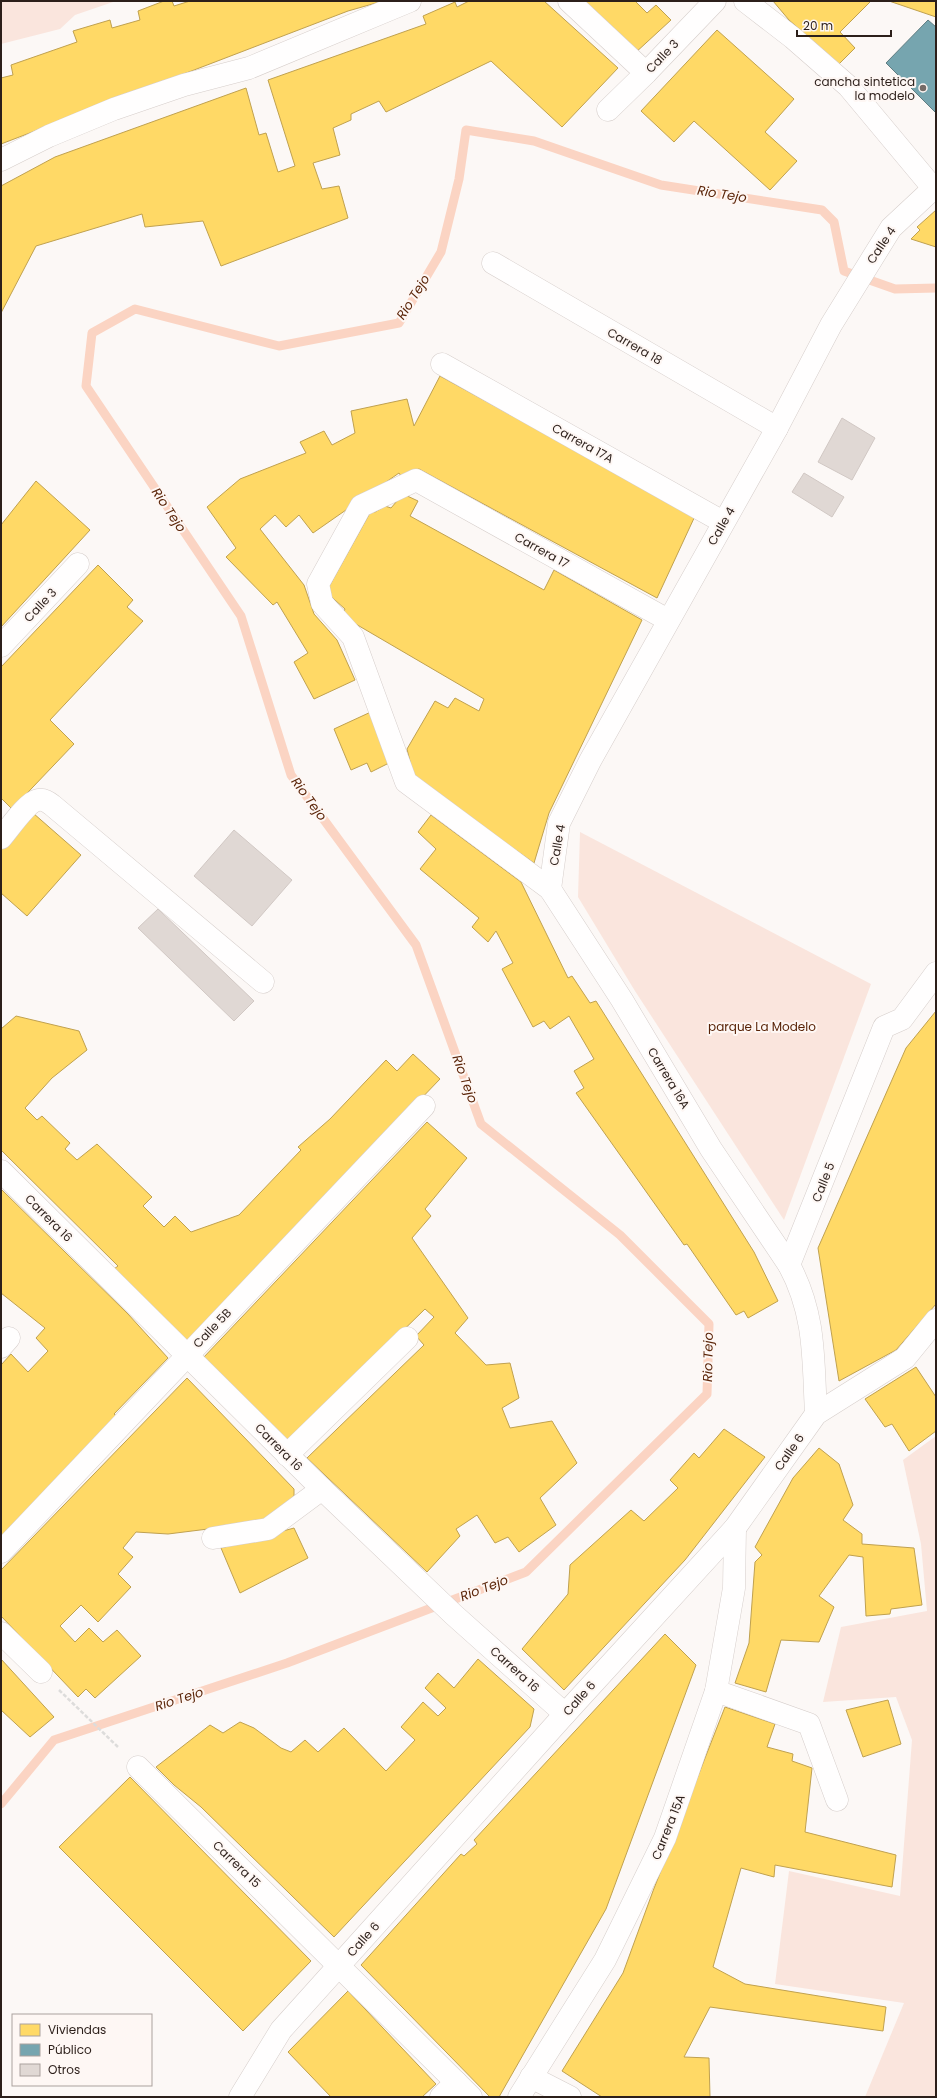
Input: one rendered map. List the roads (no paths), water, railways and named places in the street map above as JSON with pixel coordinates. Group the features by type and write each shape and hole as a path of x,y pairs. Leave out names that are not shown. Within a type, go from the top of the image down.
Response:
{"street":[{"path":"1,160 49,136 114,109 184,85 249,68 410,1"},
{"path":"569,1 646,73"},
{"name":"Calle 3","path":"608,110 715,1"},
{"path":"745,1 793,38 848,86 934,187"},
{"name":"Calle 4","path":"550,889 559,823 590,761 777,428 831,325 891,228 934,187"},
{"name":"Carrera 18","path":"493,263 777,428"},
{"name":"Carrera 17A","path":"442,364 723,522"},
{"name":"Carrera 17","path":"550,889 406,782 353,637 322,603 318,584 361,506 416,480 668,620"},
{"name":"Calle 3","path":"1,646 78,564"},
{"path":"4,828 30,804 37,800 44,800 52,804 263,982"},
{"name":"Carrera 16A","path":"550,889 622,1000 711,1149 789,1265"},
{"name":"Calle 5","path":"789,1265 884,1027 902,1019 936,973"},
{"name":"Calle 5B","path":"1,1552 424,1106"},
{"name":"Carrera 16","path":"1,1171 322,1489 454,1615 565,1714"},
{"path":"789,1265 800,1285 812,1333 816,1414"},
{"name":"Calle 6","path":"240,2097 281,2030 565,1714 735,1528 816,1414 905,1358 936,1320"},
{"path":"287,1455 407,1338"},
{"path":"213,1538 268,1529 322,1489"},
{"name":"Carrera 15A","path":"519,2097 605,1960 665,1838 716,1691 734,1588 735,1528"},
{"path":"1,1633 41,1672"},
{"path":"716,1691 809,1724 837,1800"},
{"name":"Carrera 15","path":"138,1767 340,1965 471,2097"},
{"path":"531,2078 570,2097"},
{"path":"441,2097 456,2082"}],"waterway":[{"name":"Rio Tejo","path":"1,1804 54,1740 287,1663 526,1572 707,1394 709,1324 620,1235 481,1124 416,945 291,775 241,616 86,386 92,333 135,309 279,346 399,323 441,252 459,179 466,130 534,141 661,185 822,210 834,222 844,271 895,289 936,288"}],"place":[{"name":"cancha sintetica la modelo","path":"923,88"}],"park label":[{"name":"parque La Modelo","path":"762,1026"}]}
